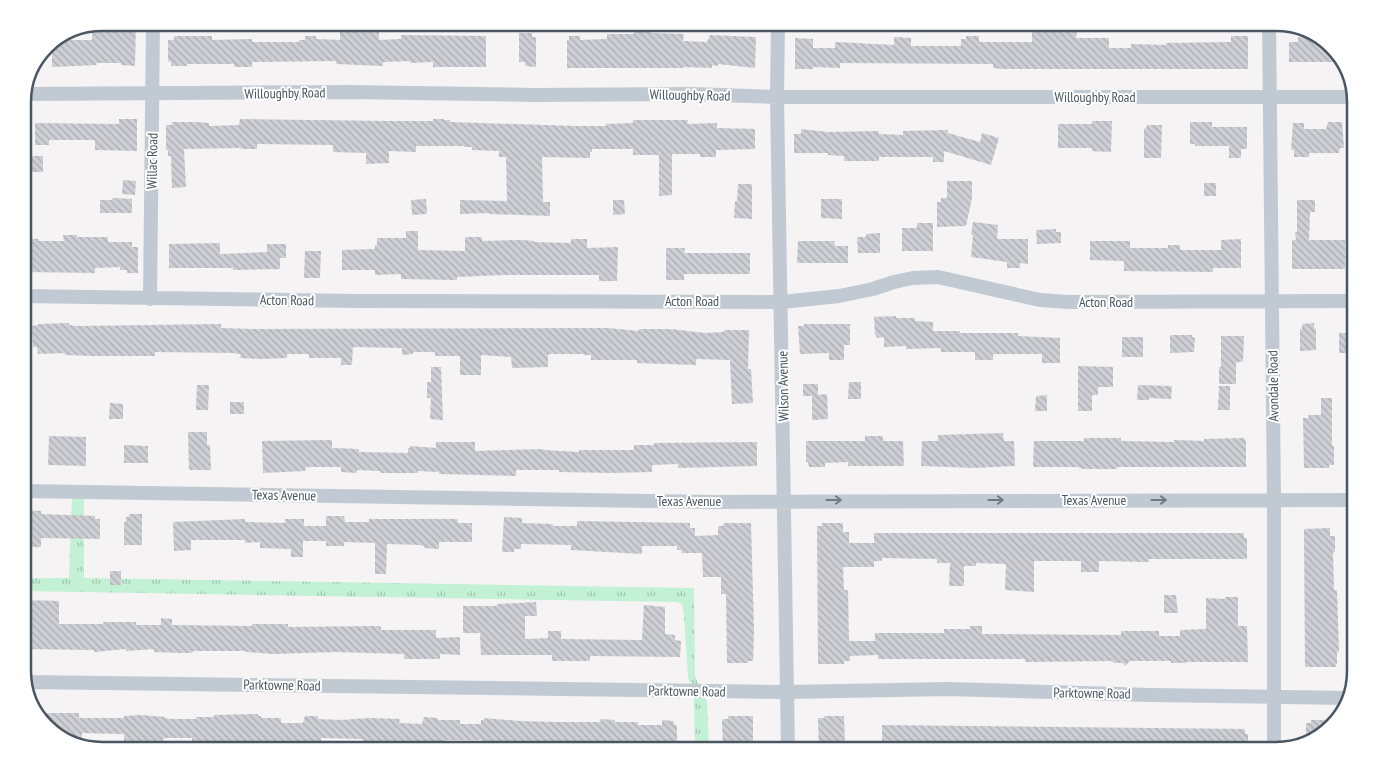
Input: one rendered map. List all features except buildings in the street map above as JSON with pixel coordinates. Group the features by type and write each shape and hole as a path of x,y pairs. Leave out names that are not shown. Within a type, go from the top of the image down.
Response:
{"street":[{"name":"Willac Road","path":"150,299 153,31"},
{"name":"Wilson Avenue","path":"778,31 777,96 788,742"},
{"name":"Avondale Road","path":"1269,31 1274,499 1274,742"},
{"name":"Willoughby Road","path":"32,94 349,92 534,95 692,94 1347,98"},
{"name":"Acton Road","path":"31,296 150,299 782,302 839,296 913,278 938,276 1040,300 1068,302 1347,301"},
{"name":"Texas Avenue","path":"31,491 711,502 1347,500"},
{"name":"Parktowne Road","path":"32,682 788,692 948,689 1341,698"}],"green space":[{"path":"72,497 84,498 84,578 694,588 695,677 707,701 709,742 695,742 694,701 688,677 684,615 682,604 677,602 31,591 31,578 69,578"}]}
